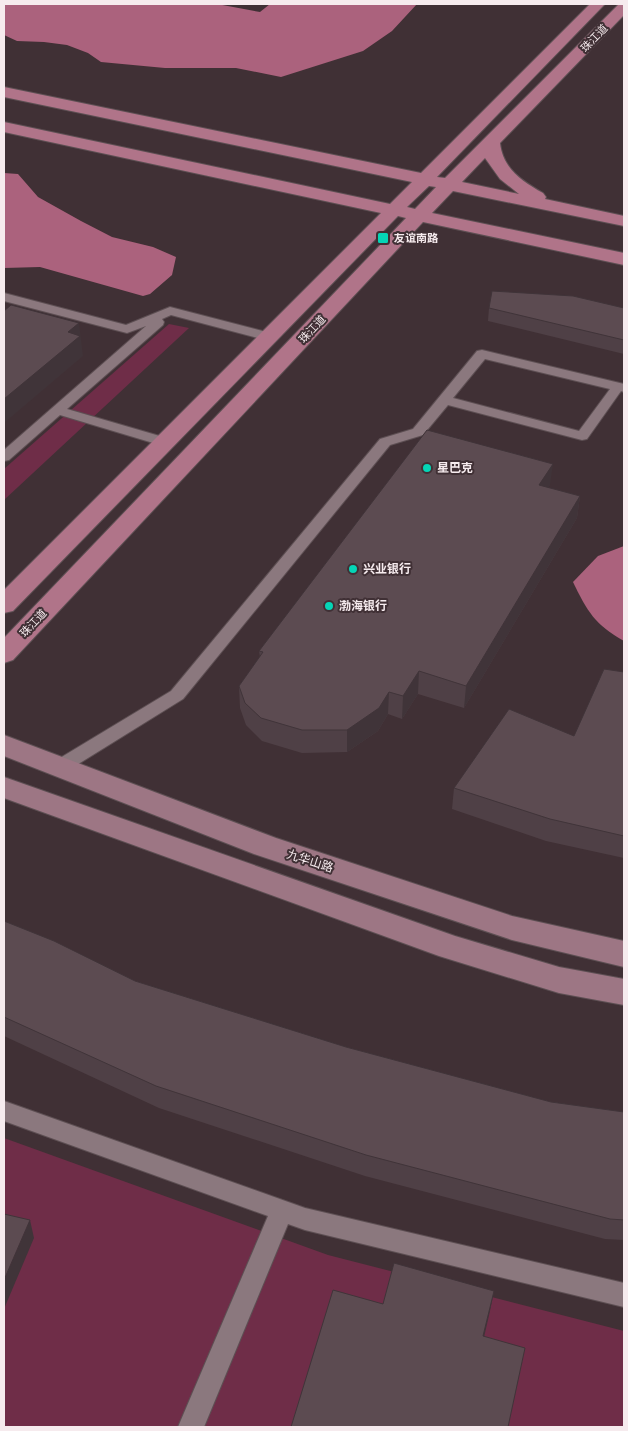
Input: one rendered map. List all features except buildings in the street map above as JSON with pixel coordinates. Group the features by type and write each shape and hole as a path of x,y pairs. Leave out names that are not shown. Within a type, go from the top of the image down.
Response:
{"main road":[{"name":"珠江道","path":"4,605 598,4"},
{"name":"珠江道","path":"4,654 420,214 624,7"},
{"path":"4,92 624,222"},
{"path":"4,127 420,214 624,259"},
{"path":"492,142 494,159 502,173 525,190 558,207"}],"street":[{"name":"九华山路","path":"4,745 275,849 512,928 624,954"},
{"path":"4,787 450,948 559,980 624,992"}],"lane":[{"path":"4,298 127,329 170,311 269,337"},
{"path":"4,457 170,311"},
{"path":"60,766 177,695 385,442 418,432 482,354 621,388 582,436 445,400"},
{"path":"56,410 166,442"},
{"path":"4,1111 305,1219 624,1295"},
{"path":"191,1427 282,1210"}],"shaded area":[{"path":"4,4 217,4 260,12 270,4 417,4 392,31 363,51 281,77 236,68 165,68 101,62 88,53 67,45 17,41 4,35"},
{"path":"4,173 18,174 38,197 112,237 153,247 176,257 172,275 150,294 143,296 40,267 4,268"},
{"path":"169,324 189,328 4,500 4,469"},
{"path":"624,546 624,641 599,623 588,609 573,582 598,556"},
{"path":"4,1138 328,1255 624,1331 624,1427 4,1427"}],"place":[{"name":"友谊南路","path":"383,238"},
{"name":"星巴克","path":"427,468"},
{"name":"兴业银行","path":"353,569"},
{"name":"渤海银行","path":"329,606"}]}
